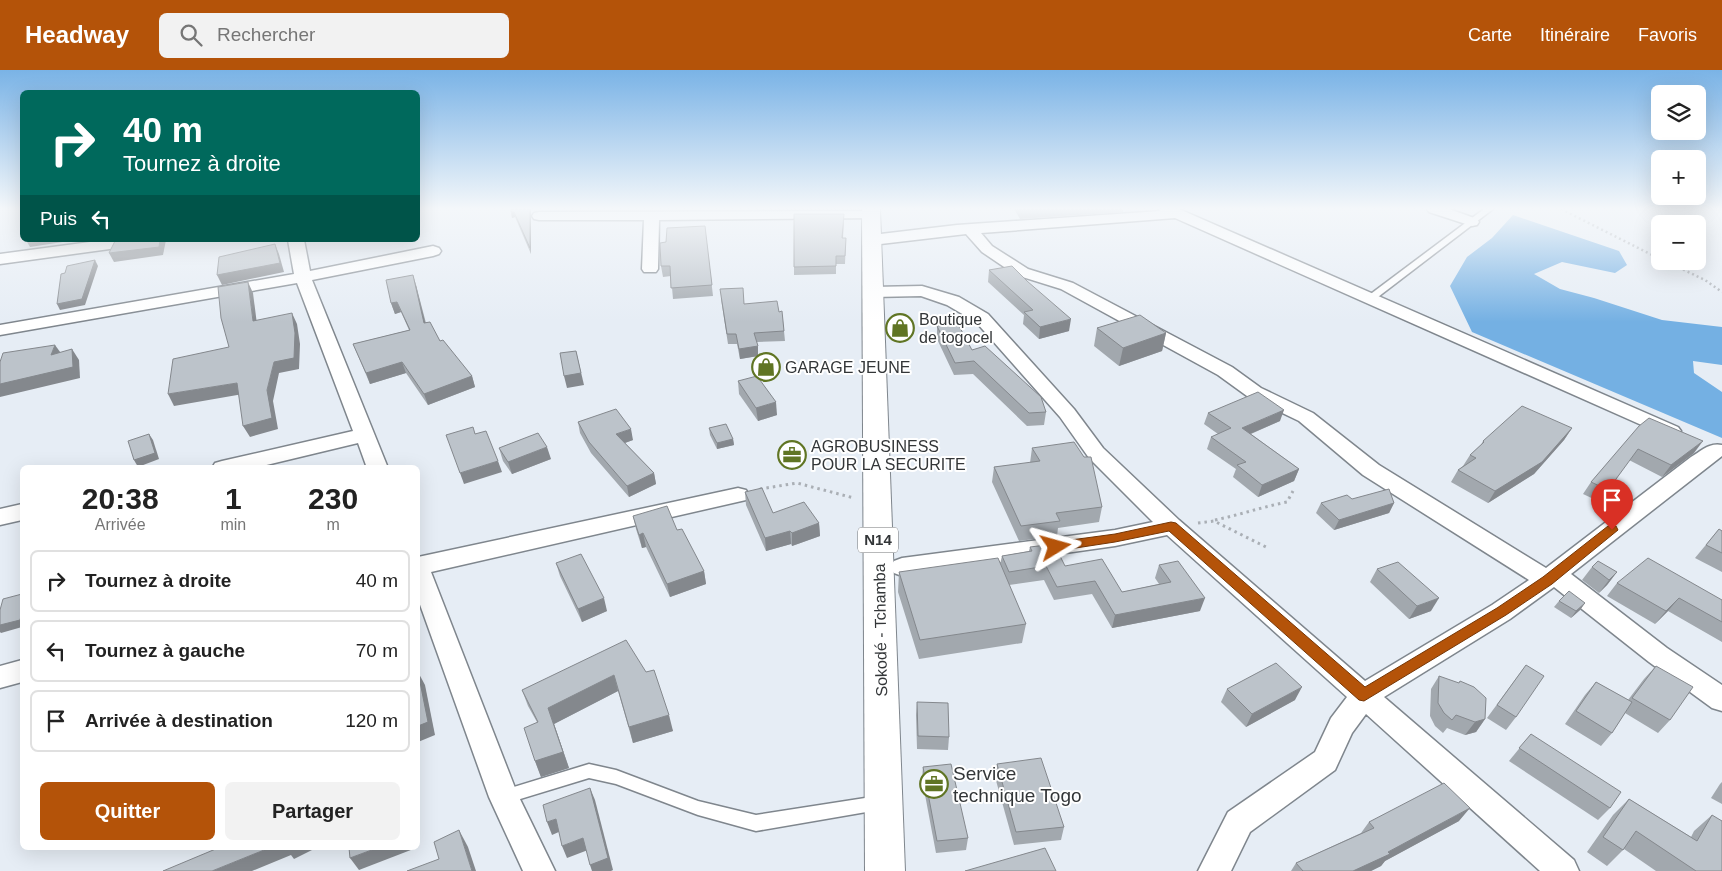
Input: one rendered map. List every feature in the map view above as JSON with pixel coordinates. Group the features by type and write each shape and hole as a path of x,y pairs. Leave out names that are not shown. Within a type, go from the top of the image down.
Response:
{"main road":[{"name":"Sokodé - Tchamba","path":"872,246 885,871"}],"street":[{"path":"0,260 95,246"},
{"path":"297,246 303,277 377,465"},
{"path":"650,270 651,246"},
{"path":"985,246 1022,272 1068,286 1225,371 1254,392 1306,417 1371,470 1551,578 1722,700"},
{"path":"1214,871 1239,822 1325,761 1341,726 1364,695 1501,612 1551,578 1690,468 1706,446 1253,246"},
{"path":"0,330 303,277 433,251"},
{"path":"873,292 922,291 953,301 982,318 1067,413 1096,454 1171,526 1563,871"},
{"path":"235,465 365,435"},
{"path":"420,567 738,495"},
{"path":"0,517 20,512"},
{"path":"902,567 1105,540 1171,526"},
{"path":"420,572 504,797 539,871"},
{"path":"0,677 20,672"}],"lane":[{"path":"1372,298 1440,246"},
{"path":"504,797 589,771 616,777 698,808 756,822 883,802"}],"path":[{"path":"1635,246 1651,254"},
{"path":"1684,270 1705,280 1722,292"},
{"path":"738,495 752,489 797,483 877,502"},
{"path":"1171,526 1214,521 1256,508 1287,502 1293,492"},
{"path":"1214,521 1268,548"}],"shaded area":[{"path":"1481,246 1605,246 1619,251 1627,265 1615,273 1562,262 1534,274 1560,289 1662,320 1722,327 1722,365 1693,361 1694,373 1722,392 1722,438 1472,332 1450,286 1467,257"}],"building":[{"path":"112,246 159,246 159,247 109,253"},
{"path":"265,246 276,246 280,263 217,275 219,257"},
{"path":"660,246 707,246 712,285 671,288 670,266 661,266"},
{"path":"794,246 846,246 845,256 836,256 836,266 794,267"},
{"path":"95,260 82,299 57,304 61,274 65,273 67,266"},
{"path":"1012,266 1071,319 1040,327 1024,312 1033,310 989,270"},
{"path":"413,275 424,323 430,322 440,341 443,340 472,376 424,394 402,362 366,373 353,344 410,330 397,302 391,303 386,280"},
{"path":"248,282 253,321 292,313 295,333 294,358 274,362 267,390 272,418 243,426 237,383 168,394 173,359 229,347 221,318 218,287"},
{"path":"743,288 744,304 777,301 779,312 782,311 784,331 754,333 758,346 739,349 736,334 727,334 720,289"},
{"path":"1140,315 1166,333 1123,348 1097,328"},
{"path":"958,324 972,350 985,346 1041,397 1046,412 1029,413 974,361 955,363 937,326"},
{"path":"55,345 51,355 72,349 73,367 0,384 0,362 3,353"},
{"path":"576,351 581,373 564,376 560,353"},
{"path":"757,376 776,402 756,408 738,381"},
{"path":"1258,392 1284,410 1242,428 1299,469 1262,485 1237,465 1246,462 1211,437 1231,428 1208,413"},
{"path":"1522,406 1572,428 1542,462 1495,491 1458,470 1476,458 1470,455"},
{"path":"616,409 631,429 616,434 654,473 627,486 589,442 578,422"},
{"path":"1649,418 1703,441 1671,465 1638,449 1608,490 1591,482 1639,426"},
{"path":"726,424 733,439 717,443 709,428"},
{"path":"473,427 475,434 486,431 498,461 460,473 446,435"},
{"path":"538,433 547,447 508,462 499,448"},
{"path":"149,434 155,453 134,460 128,441"},
{"path":"1074,442 1084,457 1091,457 1102,507 1056,513 1060,521 1021,526 994,467 1040,461 1032,448"},
{"path":"762,488 773,513 804,502 819,523 792,533 790,531 765,538 745,492"},
{"path":"1389,489 1394,503 1339,520 1321,503 1347,495 1352,499"},
{"path":"667,506 677,530 682,529 704,571 667,584 643,533 639,535 633,516"},
{"path":"1719,529 1722,531 1722,553 1706,545"},
{"path":"1054,544 1065,566 1102,559 1122,592 1171,582 1159,565 1178,561 1205,598 1115,615 1095,581 1057,587 1046,566 1009,572 1002,556 1032,551 1030,547"},
{"path":"581,554 604,598 578,609 556,563"},
{"path":"998,558 1026,624 920,640 899,572"},
{"path":"1648,558 1722,600 1722,622 1679,598 1666,611 1617,583"},
{"path":"1598,561 1617,572 1609,580 1592,567"},
{"path":"1398,562 1439,598 1417,606 1377,569"},
{"path":"1569,591 1585,603 1576,611 1559,601"},
{"path":"20,595 20,620 0,625 0,610 3,599"},
{"path":"626,640 646,672 654,670 669,715 629,727 614,675 548,708 563,752 535,761 524,728 538,722 522,690"},
{"path":"1276,663 1302,687 1252,714 1227,689"},
{"path":"1526,665 1544,676 1516,717 1497,705"},
{"path":"1656,666 1693,687 1670,720 1632,698"},
{"path":"1439,676 1459,683 1460,681 1474,687 1486,698 1485,719 1475,722 1456,715 1452,720 1444,713 1438,703"},
{"path":"420,682 428,722 420,725"},
{"path":"1596,682 1632,702 1612,733 1576,711"},
{"path":"917,702 948,703 949,737 918,736"},
{"path":"1531,734 1621,792 1610,808 1519,748"},
{"path":"1041,758 1064,827 1016,832 997,764"},
{"path":"951,764 968,838 937,841 923,767"},
{"path":"1444,783 1470,808 1388,852 1390,854 1353,871 1303,871 1296,863 1374,828 1369,822"},
{"path":"590,788 608,858 590,865 583,838 562,846 556,819 547,822 543,805"},
{"path":"1629,799 1697,841 1712,815 1722,821 1722,871 1696,871 1636,831 1623,850 1603,837"},
{"path":"459,830 472,871 407,871 439,859 434,842"},
{"path":"1045,848 1056,871 965,871"},
{"path":"213,850 264,850 212,871 163,871"},
{"path":"349,850 372,850 350,858"}],"place":[{"name":"Boutique de togocel","path":"900,328"},
{"name":"GARAGE JEUNE","path":"766,367"},
{"name":"AGROBUSINESS POUR LA SECURITE","path":"792,455"},
{"name":"Service technique Togo","path":"934,784"}],"route":[{"path":"1056,547 1115,538 1171,526 1364,695 1501,612 1548,580 1612,530"}]}
